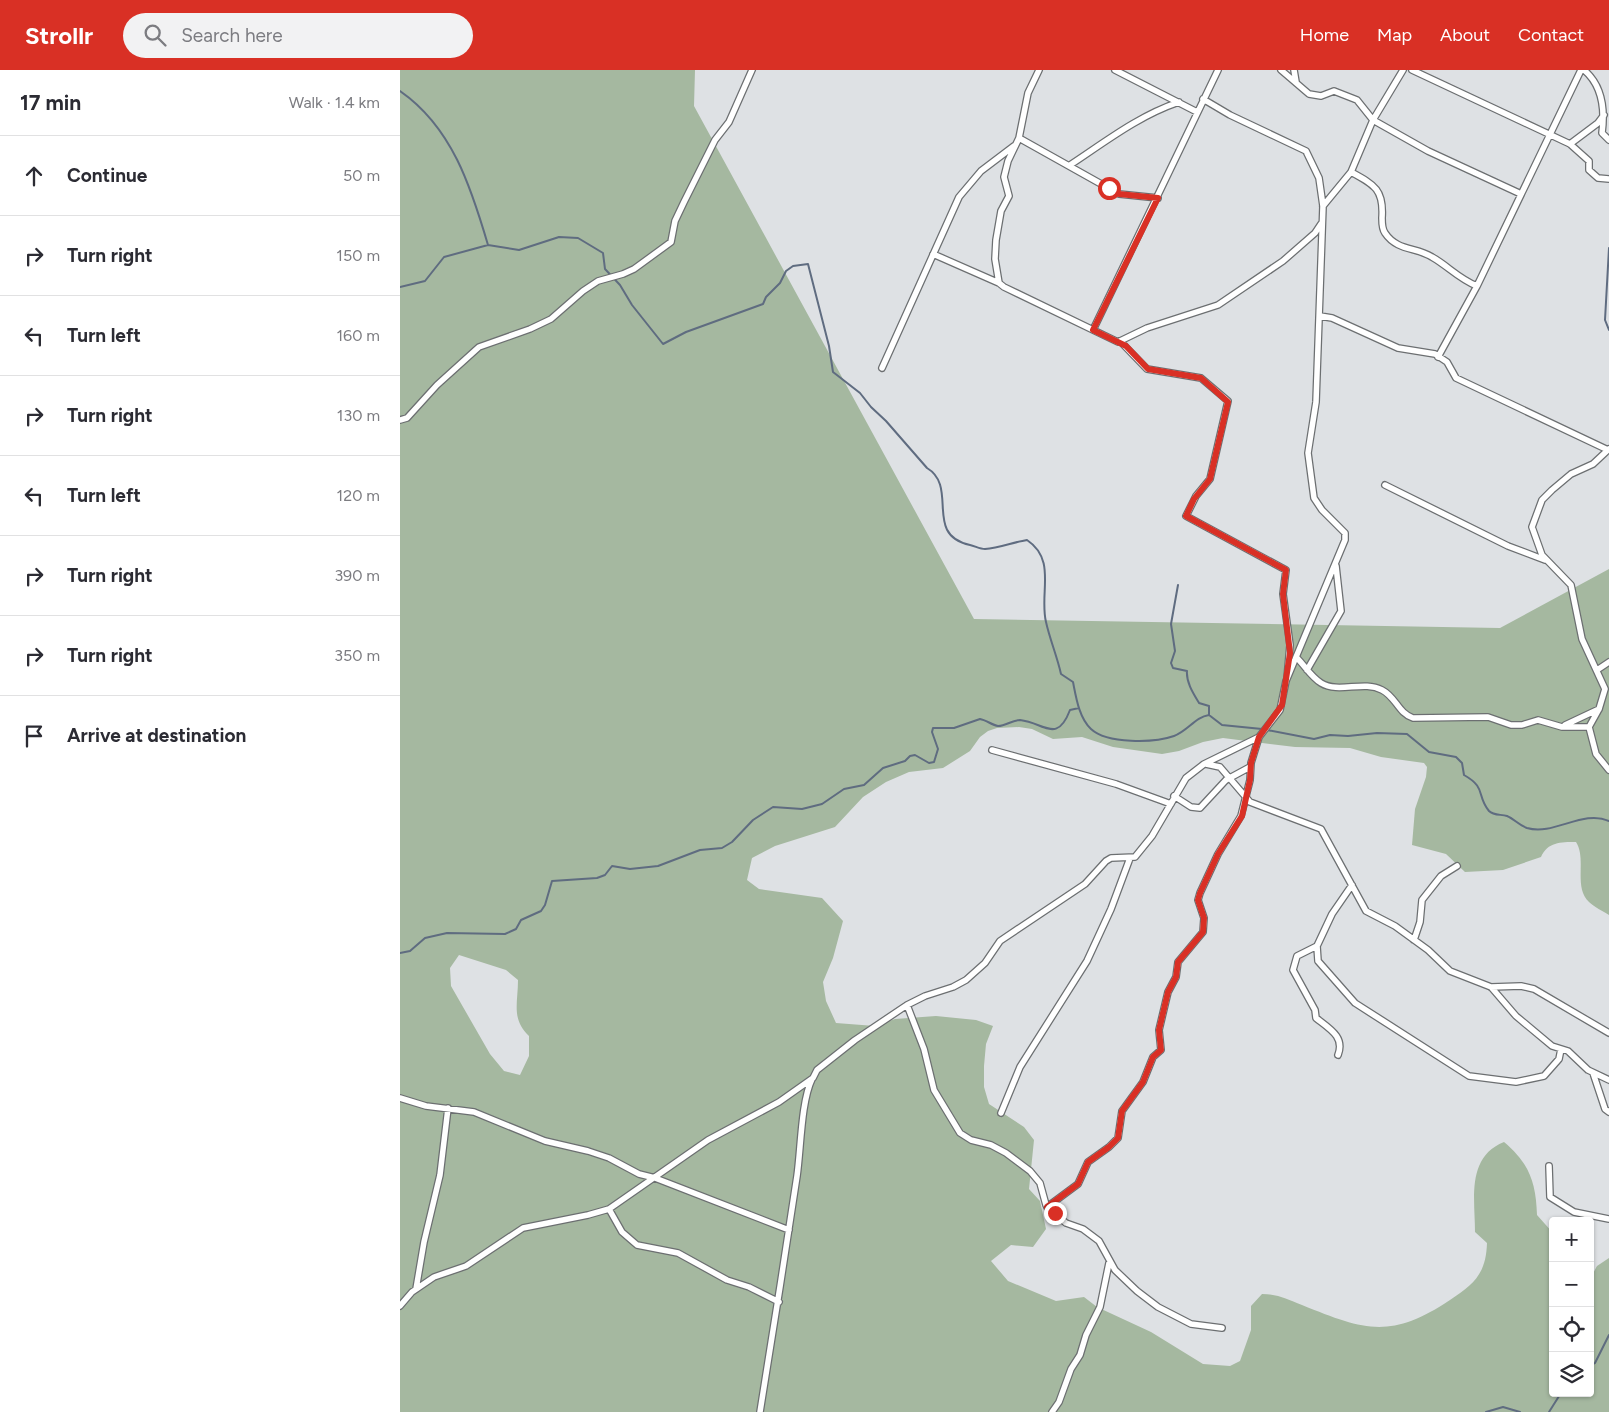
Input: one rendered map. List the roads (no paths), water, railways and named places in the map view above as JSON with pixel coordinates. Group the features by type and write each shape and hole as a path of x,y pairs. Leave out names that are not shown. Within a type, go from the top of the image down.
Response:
{"street":[{"path":"400,420 408,418 456,366 479,347 530,329 551,319 583,291 598,281 634,269 671,242 678,215 715,140 729,122 752,70"},
{"path":"999,283 995,259 996,240 1001,210 1009,196 1004,177 1018,141 1028,93 1039,70"},
{"path":"1115,70 1197,112"},
{"path":"1093,330 1218,70"},
{"path":"1281,70 1313,95 1321,96 1334,90 1353,97 1360,102 1373,120 1428,151 1521,194"},
{"path":"1294,70 1296,82"},
{"path":"1323,206 1351,172 1373,120 1403,70"},
{"path":"1412,70 1570,144 1589,162 1589,170 1598,178 1609,179"},
{"path":"1438,357 1477,286 1582,70 1593,78 1604,103 1605,114 1602,133 1609,140"},
{"path":"1203,99 1230,115 1306,151 1319,178 1323,206 1316,402 1308,452 1314,498 1346,537 1286,681"},
{"path":"1070,165 1108,137 1155,111 1178,102"},
{"path":"1570,144 1598,123 1605,114"},
{"path":"1018,141 1070,165 1119,194 1158,198"},
{"path":"882,368 958,197 981,171 1018,141"},
{"path":"1351,172 1372,184 1380,194 1383,202 1383,231 1390,239 1403,248 1431,256 1461,279 1477,286"},
{"path":"1120,341 1147,328 1218,306 1284,261 1315,233 1322,224"},
{"path":"933,254 999,283 1093,330 1120,341 1148,369 1201,378 1228,402 1210,479 1194,499 1186,516 1286,570 1283,594 1290,645 1286,681 1280,710 1259,737 1250,767 1246,800 1239,822 1225,841 1200,893 1198,900 1204,918 1203,932 1178,962 1176,977 1168,992 1159,1030 1161,1050 1153,1057 1143,1082 1122,1111 1118,1138 1088,1162 1078,1184 1047,1207"},
{"path":"1320,316 1332,318 1398,348 1429,352 1447,362 1456,378 1608,449 1593,464 1571,474 1542,500 1532,526 1542,555 1571,585 1582,639 1605,689 1599,709 1589,727 1596,754 1609,770"},
{"path":"1385,484 1508,546 1547,561"},
{"path":"1308,670 1340,611 1336,564"},
{"path":"1297,658 1322,684 1329,686 1365,686 1380,689 1391,696 1405,715 1413,718 1488,718 1511,725 1522,725 1538,720 1562,726 1589,727"},
{"path":"1597,670 1609,662"},
{"path":"1562,726 1599,709"},
{"path":"760,1412 779,1302 805,1097 818,1070 840,1051 906,1005 925,996 958,985 985,963 1000,941 1085,884 1106,861 1116,857 1130,858 1141,851 1186,778 1204,764 1259,737"},
{"path":"992,750 1116,784 1170,804"},
{"path":"1204,764 1220,767 1246,800 1321,829 1366,911 1395,926 1450,971 1491,987 1521,986 1534,989 1609,1033"},
{"path":"1174,796 1191,807 1200,808 1230,778 1250,767"},
{"path":"1001,1112 1020,1067 1087,960 1111,909 1130,858"},
{"path":"1414,940 1420,922 1422,900 1441,876 1457,866"},
{"path":"1352,886 1332,914 1317,946 1318,960 1355,1003 1469,1076 1516,1082 1544,1076 1558,1059 1561,1049"},
{"path":"1317,946 1297,956 1293,970 1315,1010 1316,1018 1340,1039 1342,1044 1338,1056"},
{"path":"1491,987 1516,1016 1552,1046 1568,1051 1594,1073 1609,1080"},
{"path":"906,1005 924,1049 934,1090 958,1130 971,1140 991,1145 1006,1153 1030,1171 1040,1183 1047,1207 1066,1223 1083,1229 1098,1241 1109,1263 1137,1291 1158,1307 1191,1324 1222,1328"},
{"path":"1594,1073 1604,1109 1609,1112"},
{"path":"400,1306 416,1288 434,1277 466,1266 523,1228 609,1209 708,1140 780,1102 813,1078"},
{"path":"400,1098 426,1106 474,1112 545,1141 610,1158 639,1174 655,1178 789,1230"},
{"path":"416,1288 424,1242 440,1175 448,1108"},
{"path":"1549,1166 1550,1196 1574,1212 1609,1219"},
{"path":"609,1209 622,1232 636,1245 678,1253 727,1280 749,1287 779,1302"},
{"path":"1052,1412 1059,1402 1071,1369 1080,1354 1086,1335 1100,1308 1109,1263"}],"waterway":[{"path":"400,91 418,106 446,140 466,180 488,245 519,250 559,237 578,238 603,253 605,269 620,285 632,305 663,344 686,332 763,304 766,297 780,283 786,271 793,266 808,264 829,346 833,372 860,393 936,476 941,487 944,521 948,531 956,540 981,549 1027,540 1042,557 1045,578 1044,611 1046,622 1061,674 1073,682 1081,713 1091,729 1098,734 1119,740 1155,740 1179,734 1200,718 1209,715 1222,725 1262,729"},
{"path":"400,287 425,281 444,257 488,245"},
{"path":"1609,248 1605,320 1609,330"},
{"path":"1178,585 1171,624 1175,651 1171,663 1173,668 1187,671 1192,691 1199,703 1209,706 1209,715"},
{"path":"400,953 410,951 425,938 447,933 505,934 516,929 521,920 541,911 545,905 552,881 597,878 605,875 612,866 630,869 658,866 700,850 722,848 732,842 753,820 773,807 802,809 822,804 844,789 864,785 883,768 905,761 910,756 915,755 929,763 934,762 938,749 932,732 933,728 954,728 980,719 998,726 1020,720 1055,729 1065,720 1070,710 1079,708"},
{"path":"1267,730 1314,739 1330,735 1407,734 1429,752 1456,757 1462,763 1464,775 1479,788 1485,805 1493,814 1507,816 1524,827 1537,830 1589,818 1609,821"},
{"path":"1594,1364 1609,1335"},
{"path":"1549,1412 1558,1397"},
{"path":"1486,1412 1503,1407 1520,1412"}]}
